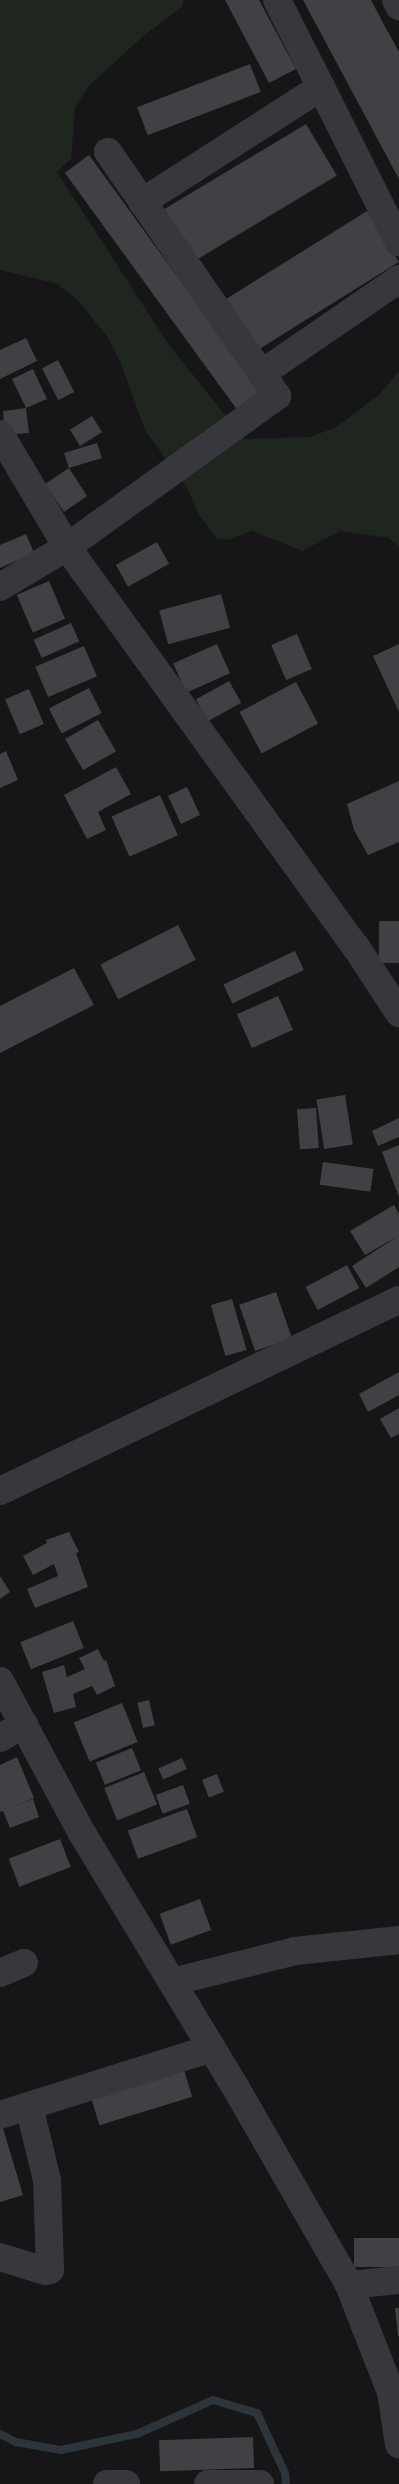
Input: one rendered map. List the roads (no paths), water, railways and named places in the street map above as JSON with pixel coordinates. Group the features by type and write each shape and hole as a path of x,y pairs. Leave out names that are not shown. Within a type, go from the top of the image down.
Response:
{"street":[{"path":"277,0 399,243"},
{"path":"396,0 399,6"},
{"path":"142,202 321,87"},
{"path":"0,587 67,547 277,396 108,152"},
{"path":"261,374 399,278"},
{"path":"0,434 67,547 356,947 399,1013"},
{"path":"0,1491 399,1300"},
{"path":"0,1681 82,1833 212,2048 349,2285 395,2392 399,2444"},
{"path":"0,1738 24,1724"},
{"path":"172,1982 295,1951 399,1940"},
{"path":"0,2115 212,2048"},
{"path":"0,2257 45,2271 50,2270 46,2180 29,2106"},
{"path":"349,2285 399,2280"},
{"path":"107,2484 126,2484"},
{"path":"208,2484 260,2484"}],"waterway":[{"path":"0,2434 16,2442 61,2450 137,2434 213,2400 257,2413 285,2473 286,2484"}]}
